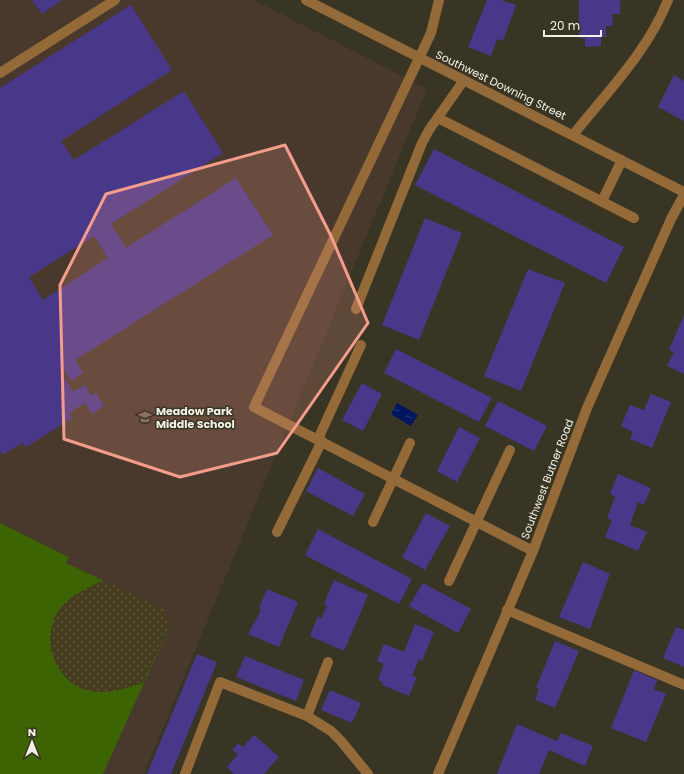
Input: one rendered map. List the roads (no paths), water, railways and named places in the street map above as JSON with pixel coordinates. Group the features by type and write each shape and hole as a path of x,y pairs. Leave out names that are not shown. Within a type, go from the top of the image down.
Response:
{"street":[{"path":"0,73 115,0"},
{"name":"Southwest Downing Street","path":"306,0 573,134 684,193"},
{"path":"440,0 431,33 254,407 533,550"},
{"path":"573,134 628,67 658,21 668,0"},
{"path":"356,309 422,143 429,130 464,80"},
{"path":"438,118 634,218"},
{"path":"602,201 622,160"},
{"name":"Southwest Butner Road","path":"438,774 533,550 587,408 684,193"},
{"path":"277,532 320,440 361,345"},
{"path":"374,522 410,443"},
{"path":"448,581 510,450"},
{"path":"507,610 684,685"},
{"path":"307,716 328,662"},
{"path":"185,774 220,682 307,716 331,731 341,740 368,774"}],"water":[{"path":"397,403 418,415 411,426 391,414"}],"place":[{"name":"Meadow Park Middle School","path":"145,417"}]}
